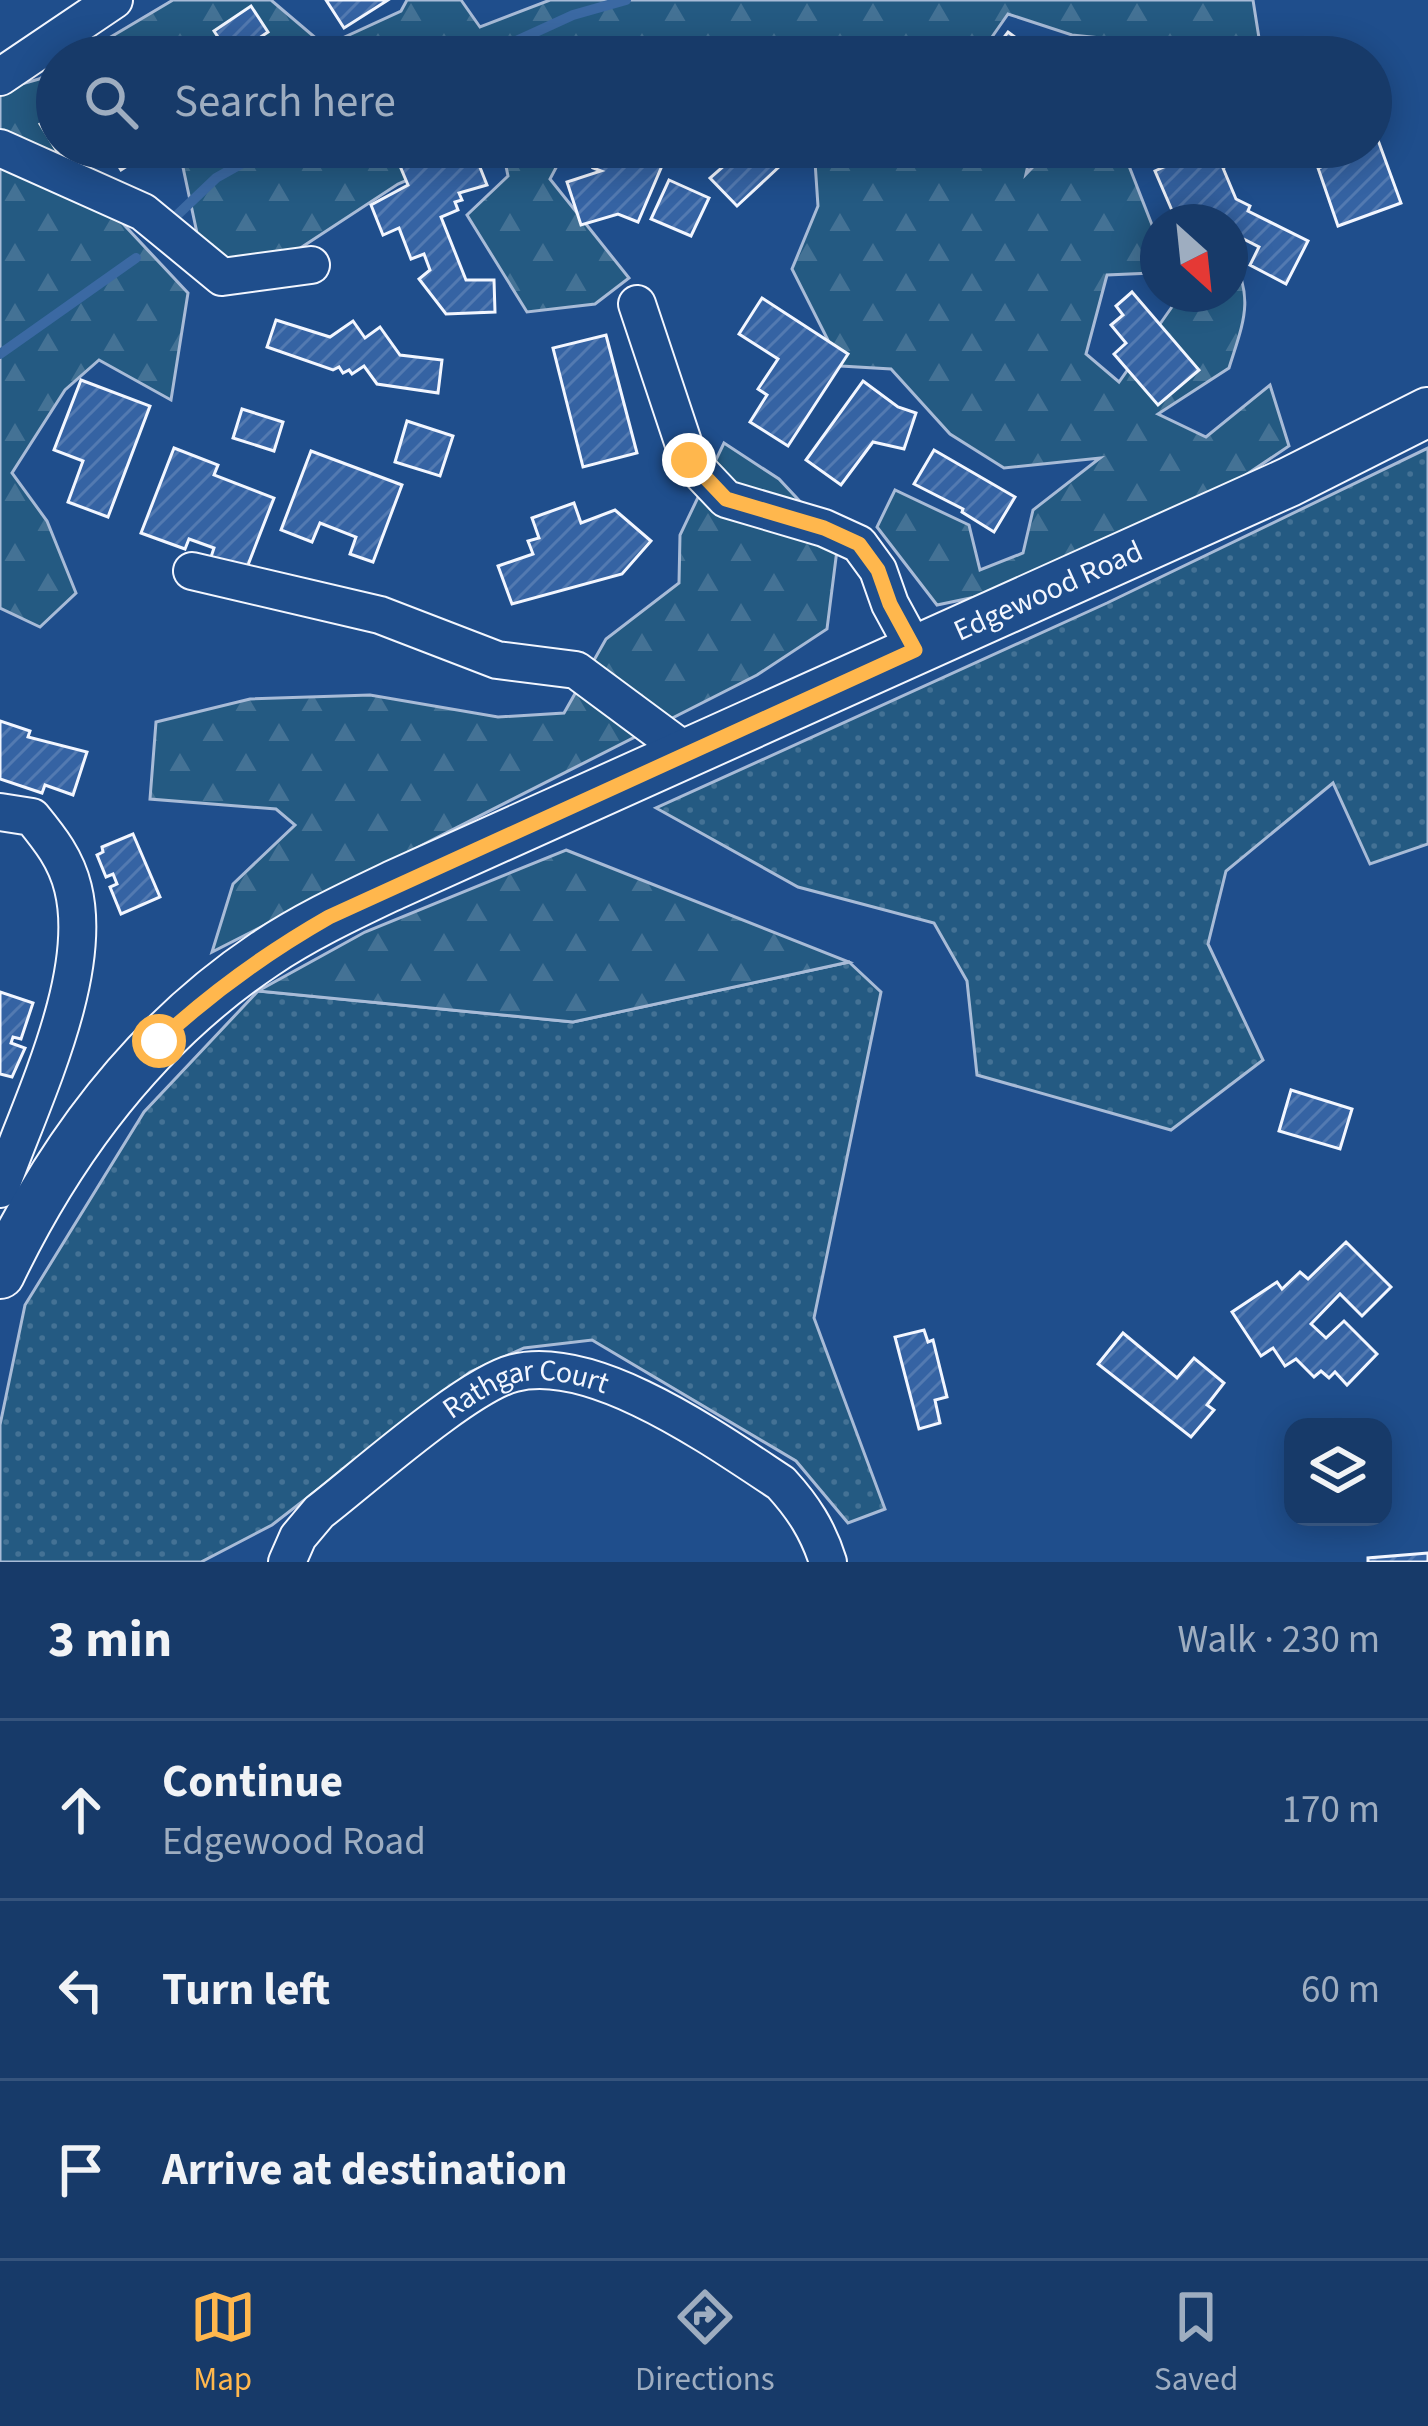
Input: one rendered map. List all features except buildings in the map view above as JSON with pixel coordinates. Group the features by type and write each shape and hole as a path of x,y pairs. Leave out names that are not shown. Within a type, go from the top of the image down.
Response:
{"main road":[{"name":"Edgewood Road","path":"0,1274 24,1223 112,1093 209,994 268,952 394,885 1288,482 1428,412"}],"street":[{"path":"60,36 113,0"},
{"path":"0,77 36,52"},
{"path":"0,148 36,164"},
{"path":"45,168 143,212 222,277 310,266"},
{"path":"637,304 689,460 726,499 824,528 859,544 878,570 915,650"},
{"path":"192,571 321,605 380,615 497,660 576,670 688,753"},
{"path":"0,812 32,817 58,849 73,889 77,926 74,966 52,1056 0,1193"},
{"path":"0,1193 66,1157"},
{"name":"Rathgar Court","path":"287,1562 298,1537 319,1512 480,1389 511,1373 549,1368 584,1373 619,1386 781,1483 818,1532 828,1562"}],"green space":[{"path":"173,0 271,0 313,36 112,36"},
{"path":"407,0 461,0 480,27 550,0 1253,0 1259,36 1082,36 1008,14 993,36 347,36 401,11"},
{"path":"36,80 36,168 72,168 58,182 112,212 188,293 171,400 99,360 65,390 12,473 47,521 76,593 40,627 0,608 0,90"},
{"path":"183,168 435,168 398,184 279,262 226,276 197,233"},
{"path":"506,168 556,168 550,179 629,278 595,304 527,312 467,215 508,176"},
{"path":"815,168 1027,168 1026,174 1032,168 1130,168 1144,204 1140,204 1140,274 1107,275 1086,354 1119,382 1168,312 1244,312 1229,368 1158,414 1206,437 1270,385 1289,446 1207,501 1028,586 937,605 877,527 895,490 969,525 980,570 1023,553 1033,510 1100,458 1004,468 950,434 891,369 841,366 792,269 818,206"},
{"path":"724,443 779,479 838,542 827,629 757,675 212,952 233,884 295,825 276,809 150,799 156,722 250,699 370,695 498,717 564,713 606,639 679,583 680,535"},
{"path":"1428,448 1428,844 1370,864 1333,783 1226,871 1208,944 1263,1060 1171,1130 977,1075 967,981 934,923 798,887 656,808 1107,603"},
{"path":"566,850 849,962 573,1022 258,991 365,932"},
{"path":"849,962 881,992 814,1318 885,1509 848,1523 796,1461 592,1340 524,1348 470,1372 272,1525 201,1562 0,1562 0,1425 25,1305 144,1112 258,991 573,1022"}],"waterway":[{"path":"527,36 573,15 626,0"},
{"path":"176,216 216,178 234,168"},
{"path":"0,354 136,258"}],"route":[{"path":"159,1041 209,994 329,917 915,650 878,570 859,544 824,528 726,499 689,460"}]}
